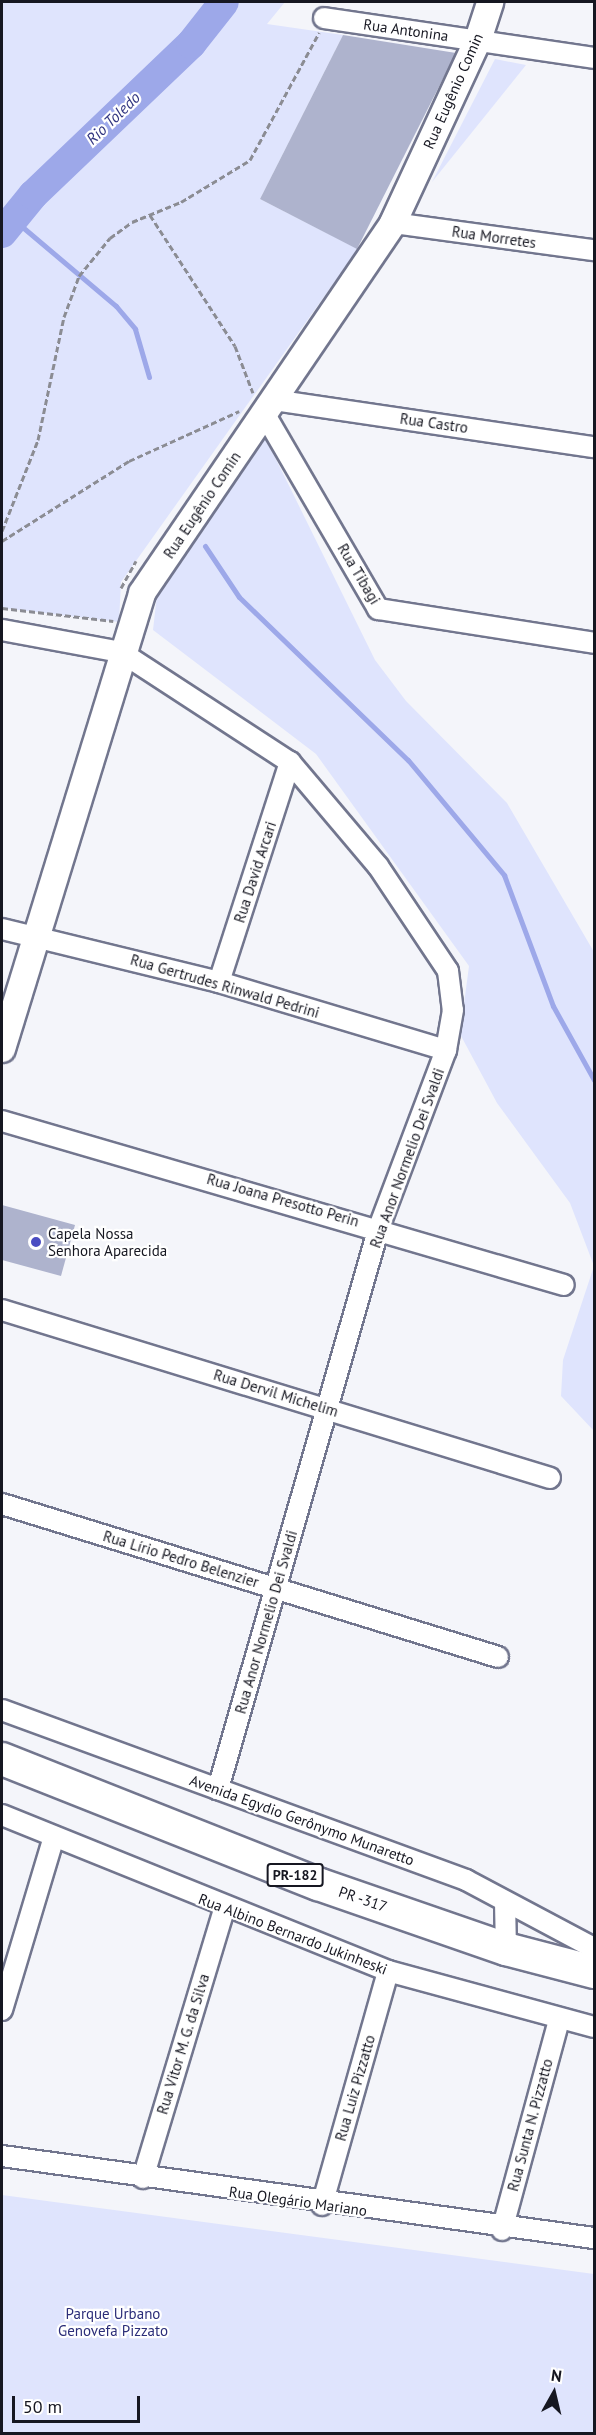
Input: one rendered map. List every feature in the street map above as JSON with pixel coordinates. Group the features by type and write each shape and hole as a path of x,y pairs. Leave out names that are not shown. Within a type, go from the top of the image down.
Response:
{"main road":[{"name":"PR -317","path":"2,1759 242,1855 506,1949 594,1972"}],"street":[{"name":"Rua Eugênio Comin","path":"2,1049 121,652 142,593 261,399 393,223 478,40 490,2"},
{"name":"Rua Antonina","path":"327,26 478,40 594,58"},
{"name":"Rua Morretes","path":"393,223 594,250"},
{"name":"Rua Castro","path":"261,399 594,447"},
{"name":"Rua Tibagi","path":"261,399 378,609 594,643"},
{"path":"2,630 121,652"},
{"name":"Rua Anor Normelio Dei Svaldi","path":"121,652 290,762 378,866 448,971 453,1010 446,1050 379,1227 218,1789"},
{"name":"Rua David Arcari","path":"219,982 290,762"},
{"name":"Rua Gertrudes Rinwald Pedrini","path":"2,929 35,935 219,982 446,1050"},
{"name":"Rua Joana Presotto Perin","path":"2,1121 379,1227 564,1284"},
{"name":"Rua Dervil Michelim","path":"2,1310 550,1478"},
{"name":"Rua Lírio Pedro Belenzier","path":"2,1504 498,1657"},
{"name":"Avenida Egydio Gerônymo Munaretto","path":"2,1710 466,1880 594,1948"},
{"name":"Rua Albino Bernardo Jukinheski","path":"2,1815 224,1909 388,1971 559,2020 594,2027"},
{"path":"2,2010 54,1837"},
{"path":"505,1902 506,1949"},
{"name":"Rua Vitor M. G. da Silva","path":"143,2178 224,1909"},
{"name":"Rua Luiz Pizzatto","path":"322,2205 388,1971"},
{"name":"Rua Sunta N. Pizzatto","path":"502,2230 559,2020"},
{"name":"Rua Olegário Mariano","path":"2,2156 502,2230 594,2238"}],"path":[{"path":"2,531 38,440 64,317 79,276 110,238 250,160 320,32 327,26"},
{"path":"150,214 235,346 261,399"},
{"path":"2,540 147,451 182,438 245,408 238,417"},
{"path":"120,592 139,557"},
{"path":"2,608 119,622 119,612"}],"green space":[{"path":"2,2 285,2 267,24 343,35 260,199 358,249 121,582 119,622 2,608"},
{"path":"495,59 526,65 432,182"},
{"path":"264,435 375,660 406,701 507,803 594,952 594,1266 570,1203 497,1103 460,1034 469,966 316,754 153,630 158,586"},
{"path":"594,1266 594,1431 561,1396 563,1360"},
{"name":"Parque Urbano Genovefa Pizzato","path":"2,2195 594,2274 594,2433 2,2433"}],"building":[{"path":"343,35 456,53 357,249 260,199"},
{"name":"Capela Nossa Senhora Aparecida","path":"2,1205 75,1225 61,1276 2,1260"}],"waterway":[{"name":"Rio Toledo","path":"2,233 33,195 191,44 224,2"},
{"path":"13,219 116,306 135,329 149,377"},
{"path":"205,546 239,597 408,760 504,875 553,1006 594,1080"}],"place":[{"name":"Capela Nossa Senhora Aparecida","path":"36,1242"}]}
